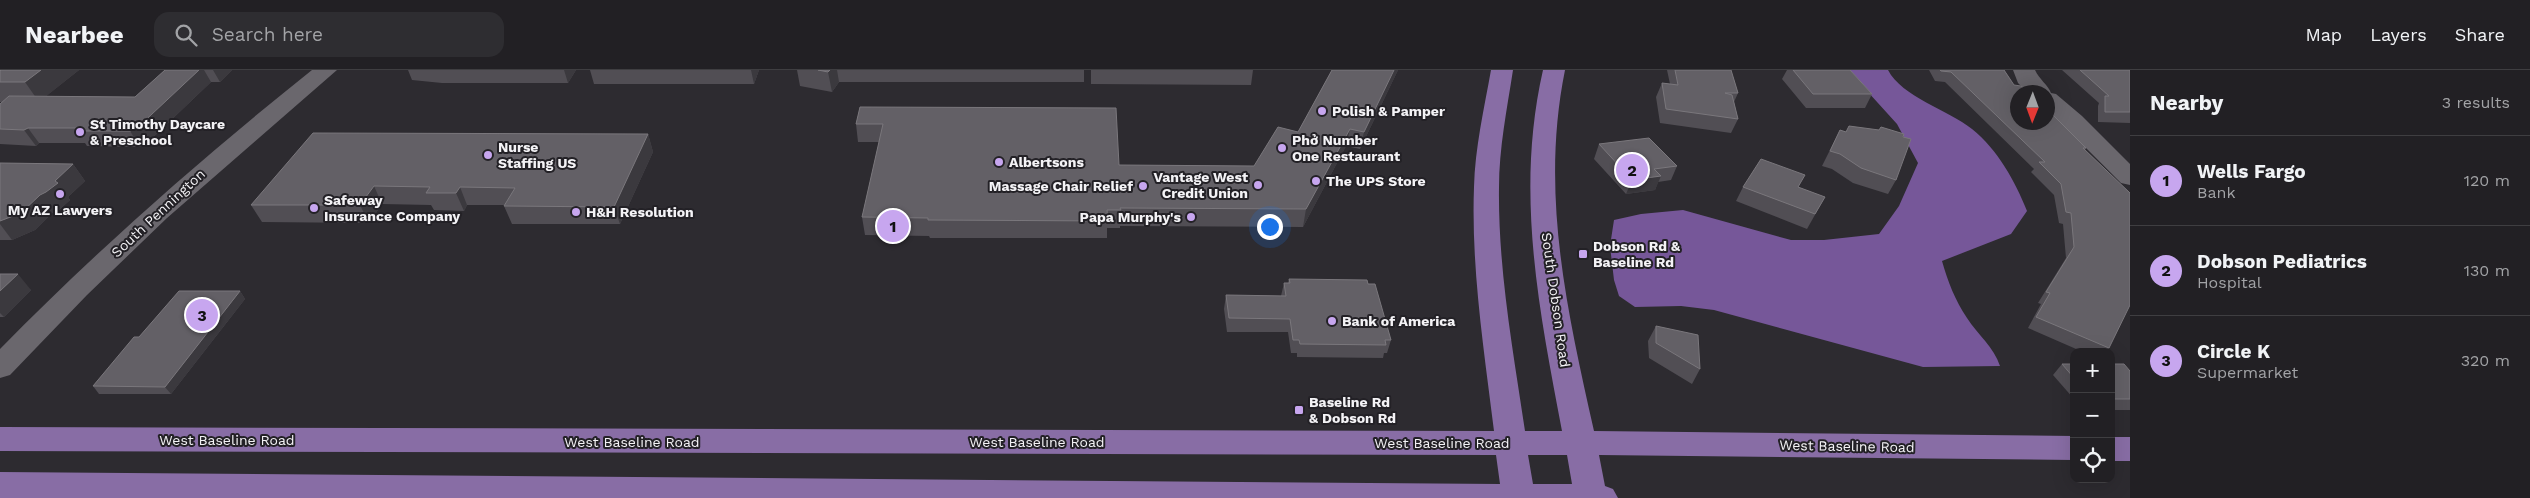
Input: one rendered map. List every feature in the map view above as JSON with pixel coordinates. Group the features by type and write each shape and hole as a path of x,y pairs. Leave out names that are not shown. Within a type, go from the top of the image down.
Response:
{"main road":[{"path":"1502,70 1490,144 1486,187 1490,283 1518,497"},
{"name":"South Dobson Road","path":"1554,70 1544,127 1542,166 1544,219 1550,278 1591,498"},
{"name":"West Baseline Road","path":"0,439 1580,443 2070,448"},
{"path":"2115,449 2130,449"},
{"path":"0,485 1601,498"}],"street":[{"name":"South Pennington","path":"0,366 146,223 235,143 326,70"},
{"path":"2024,70 2032,85"},
{"path":"2055,106 2130,178"},
{"path":"2106,153 2130,154"}],"shaded area":[{"path":"1848,70 1888,70 1895,80 1914,96 1962,122 1981,137 1998,156 2017,188 2027,211 2011,234 1942,261 1949,284 1959,304 1971,324 1994,353 2000,366 1923,367 1714,310 1681,306 1635,307 1619,296 1614,280 1610,246 1614,220 1641,214 1683,210 1791,240 1824,240 1879,234 1899,206 1918,163 1897,124"}],"building":[{"path":"1,70 41,70 25,82 0,82"},
{"path":"165,70 199,70 136,129 130,131 77,131 80,128 0,129 0,104 9,96 135,97"},
{"path":"1332,70 1394,70 1364,132 1350,129 1306,209 1120,208 1121,210 1107,210 1108,221 928,220 928,218 862,217 883,124 856,124 860,107 1116,108 1119,165 1254,166 1278,127 1298,132"},
{"path":"1675,70 1731,70 1738,93 1725,93 1732,95 1738,119 1666,109 1662,83 1678,85"},
{"path":"1793,70 1850,70 1872,94 1813,94"},
{"path":"2004,70 2014,85 2010,85 2010,128 1951,72 1941,71"},
{"path":"2080,70 2130,70 2130,112 2105,112 2105,96 2109,96"},
{"path":"2055,117 2086,148 2083,148 2130,193 2130,305 2109,348 2036,317 2050,293 2046,292 2074,247 2071,213 2066,212 2061,184 2039,162 2045,162 2012,130 2055,130"},
{"path":"1849,126 1879,130 1881,127 1904,134 1903,137 1911,139 1896,180 1861,168 1840,154 1830,151 1840,130 1846,132"},
{"path":"313,133 648,134 614,207 504,206 515,188 460,187 456,193 426,193 430,187 374,186 360,205 251,205"},
{"path":"1649,138 1677,166 1654,169 1661,176 1632,180 1599,144"},
{"path":"1761,159 1805,175 1798,187 1825,197 1815,214 1743,187"},
{"path":"0,163 73,164 55,181 58,183 40,195 21,213 0,221"},
{"path":"0,274 18,274 0,291"},
{"name":"Bank of America","path":"1289,279 1367,280 1368,284 1375,284 1391,340 1385,340 1386,345 1300,344 1299,340 1293,340 1290,319 1229,318 1226,295 1286,296 1284,283 1290,283"},
{"path":"179,291 240,291 165,387 93,386 134,337 139,337"},
{"path":"1656,326 1698,335 1700,369 1656,343"},
{"path":"2062,364 2070,364 2070,373"},
{"path":"2115,364 2124,364 2130,371 2130,399 2115,399"}],"place":[{"name":"Polish & Pamper","path":"1322,111"},
{"name":"St Timothy Daycare & Preschool","path":"80,132"},
{"name":"Phở Number One Restaurant","path":"1282,148"},
{"name":"Nurse Staffing US","path":"488,155"},
{"name":"Albertsons","path":"999,162"},
{"name":"Dobson Pediatrics","path":"1632,170"},
{"name":"The UPS Store","path":"1316,181"},
{"name":"Vantage West Credit Union","path":"1258,185"},
{"name":"Massage Chair Relief","path":"1143,186"},
{"name":"My AZ Lawyers","path":"60,194"},
{"name":"Safeway Insurance Company","path":"314,208"},
{"name":"H&H Resolution","path":"576,212"},
{"name":"Papa Murphy's","path":"1191,217"},
{"name":"Wells Fargo","path":"893,226"},
{"name":"Dobson Rd & Baseline Rd","path":"1583,254"},
{"name":"Circle K","path":"202,315"},
{"name":"Bank of America","path":"1332,321"},
{"name":"Baseline Rd & Dobson Rd","path":"1299,410"}]}
